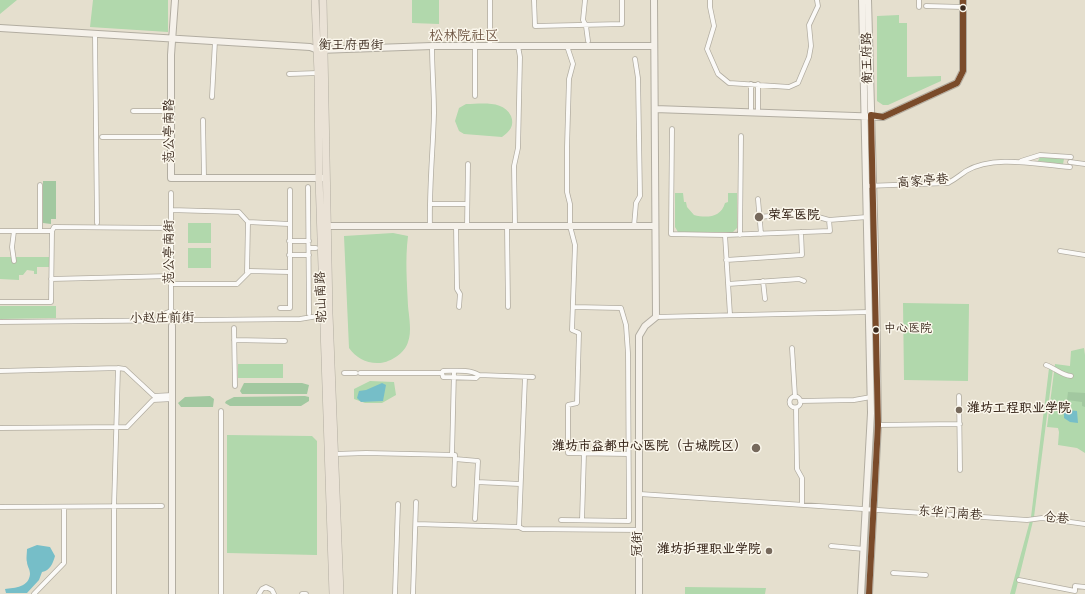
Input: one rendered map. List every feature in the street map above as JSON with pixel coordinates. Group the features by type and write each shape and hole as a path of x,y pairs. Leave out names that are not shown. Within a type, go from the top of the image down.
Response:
{"main road":[{"name":"驼山南路","path":"315,0 321,49 318,73 340,594"},
{"name":"驼山南路","path":"322,0 322,178"},
{"name":"驼山南路","path":"324,226 324,315 333,594"}],"street":[{"name":"范公亭南路","path":"175,0 171,111 171,178 322,178"},
{"path":"490,0 490,46"},
{"path":"534,0 535,26 622,24 622,0"},
{"path":"585,0 583,20 586,26 588,40"},
{"path":"654,0 656,317 870,312"},
{"path":"710,0 714,26 707,49 718,74 729,83 790,87 798,83 809,57 811,46 810,26 818,6 818,0"},
{"name":"衡王府路","path":"862,0 868,115"},
{"name":"衡王府路","path":"868,0 868,115"},
{"path":"919,0 919,7"},
{"path":"655,109 868,115 883,117 957,83 963,71 963,3 926,6"},
{"name":"衡王府西街","path":"0,28 173,40 310,47 321,49 432,46 654,46"},
{"path":"95,35 97,223"},
{"path":"212,98 215,41"},
{"path":"430,226 434,113 432,46"},
{"path":"475,46 475,96"},
{"path":"515,226 514,166 518,148 520,57 518,46"},
{"path":"567,46 572,64 569,78 567,147 567,192 570,204 570,226 575,244 572,330 579,333 577,403 568,405 568,453 628,454"},
{"path":"634,226 636,203 640,196 638,78 635,59"},
{"path":"289,74 318,73"},
{"path":"751,84 751,112"},
{"path":"758,84 758,112"},
{"path":"134,111 171,111"},
{"path":"868,115 878,425 869,594"},
{"path":"203,120 204,178"},
{"path":"672,129 671,234 740,235 830,231 829,220"},
{"path":"740,235 741,136"},
{"path":"102,138 171,138"},
{"path":"1019,162 1040,155 1085,164"},
{"name":"高家亭巷","path":"870,186 948,183 957,179 966,170 994,162 1070,162"},
{"path":"467,226 468,164"},
{"path":"40,185 40,231"},
{"path":"861,594 871,434 870,312 867,217 870,186"},
{"path":"308,187 309,314"},
{"path":"280,308 290,308 290,190"},
{"name":"范公亭南街","path":"171,311 172,193"},
{"path":"758,199 761,234"},
{"path":"430,204 467,204"},
{"path":"171,210 239,212 248,222 247,272 238,284 171,284"},
{"path":"759,217 804,213 829,220 867,217"},
{"path":"248,222 289,224"},
{"path":"0,302 51,302 52,231 54,226 171,228"},
{"path":"324,226 655,226"},
{"path":"456,226 457,289 460,294 459,307"},
{"path":"507,226 508,307"},
{"path":"0,231 52,231"},
{"path":"14,231 14,242 16,247 14,252 14,261"},
{"path":"726,260 802,255 801,232"},
{"path":"725,235 730,315"},
{"path":"289,241 309,241"},
{"path":"309,248 316,248"},
{"path":"1060,251 1085,255"},
{"path":"289,255 309,255"},
{"path":"247,272 289,272"},
{"path":"51,279 171,276"},
{"path":"728,284 799,279 804,281"},
{"path":"763,281 765,299"},
{"path":"561,520 629,521 628,342 626,325 621,308 573,307"},
{"path":"166,320 166,314 171,311 177,313 177,320"},
{"name":"小赵庄前街","path":"0,322 300,319 324,315"},
{"name":"冠街","path":"639,594 639,336 640,332 656,317"},
{"path":"172,326 172,594"},
{"path":"234,328 235,386"},
{"path":"234,340 285,341"},
{"path":"792,348 795,397 800,401 854,400 871,397"},
{"path":"1046,366 1053,367 1062,375 1071,376"},
{"path":"114,594 114,507 118,368"},
{"path":"0,371 126,368 154,396 172,397"},
{"path":"344,373 442,373 444,371 454,371 474,372 479,375 533,377"},
{"path":"454,371 454,485"},
{"path":"442,373 442,377 454,378 476,378 479,375"},
{"path":"519,527 525,377"},
{"path":"959,396 960,470"},
{"path":"0,428 127,428 154,400 172,397"},
{"path":"795,397 791,399 790,403 792,407 796,408"},
{"path":"800,401 799,406 796,408 797,469 802,478 802,504"},
{"path":"221,411 221,594"},
{"path":"878,425 960,424"},
{"path":"335,454 366,453 453,457 478,461 475,519"},
{"path":"582,520 584,453"},
{"path":"477,482 520,484"},
{"name":"东华门南巷","path":"640,494 1027,520"},
{"path":"413,594 416,502"},
{"path":"395,594 398,504"},
{"path":"0,507 162,506"},
{"path":"34,594 64,563 64,507"},
{"name":"仓巷","path":"1027,520 1042,518 1085,524"},
{"path":"416,524 519,527 523,529 640,530"},
{"path":"831,546 864,549"},
{"path":"893,573 926,575"},
{"path":"1019,580 1075,592 1076,586 1085,587"},
{"path":"259,594 262,589 266,587 271,588 274,594"}],"green space":[{"path":"0,0 17,0 0,14"},
{"path":"93,0 168,0 168,32 90,27"},
{"path":"412,0 439,0 439,24 412,23"},
{"path":"899,15 899,23 907,23 907,77 941,76 941,81 888,105 883,105 877,101 877,16"},
{"path":"466,104 492,104 503,107 511,116 511,128 502,137 464,134 459,131 455,121 459,108"},
{"path":"1040,157 1064,159 1063,164 1038,161"},
{"path":"43,181 56,181 56,219 51,219 51,224 43,223"},
{"path":"675,193 683,193 684,202 686,202 687,207 694,215 712,216 720,212 725,203 728,202 728,193 737,193 737,228 733,232 678,232 675,227"},
{"path":"188,223 211,223 211,243 188,243"},
{"path":"393,233 408,236 406,271 410,334 406,346 401,353 393,359 375,363 358,357 349,348 344,236"},
{"path":"188,248 211,248 211,268 188,268"},
{"path":"0,257 50,257 50,267 37,267 37,274 34,274 34,271 27,270 23,275 19,275 19,280 0,279"},
{"path":"903,303 969,304 968,381 904,380"},
{"path":"0,306 56,306 56,318 0,319"},
{"path":"1084,348 1085,453 1077,448 1058,445 1058,428 1047,427 1055,364 1070,366 1071,351"},
{"path":"238,364 283,364 283,378 238,378"},
{"path":"1049,368 1053,369 1034,517 1015,594 1010,594 1031,517"},
{"path":"370,381 394,382 396,395 382,403 365,403 354,399 354,389"},
{"path":"244,383 302,383 309,385 307,394 242,394 240,391"},
{"path":"1068,392 1085,393 1085,407 1082,406 1082,402 1067,400"},
{"path":"210,396 214,399 213,407 181,407 178,403 185,397"},
{"path":"234,397 309,397 309,401 301,406 230,406 225,403"},
{"path":"227,435 312,436 317,441 317,555 227,553"},
{"path":"685,587 766,588 765,594 685,594"}],"water":[{"path":"382,383 386,385 383,401 361,402 357,398 359,391 366,390"},
{"path":"1068,410 1077,411 1078,423 1070,422 1064,418 1064,413"},
{"path":"37,545 50,547 55,556 51,566 42,572 39,580 27,593 6,593 5,589 21,586 27,582 30,571 27,565 27,549"}],"transit line":[{"path":"869,594 878,425 871,115 883,117 957,83 963,71 963,0"}],"place":[{"name":"荣军医院","path":"759,217"},
{"name":"中心医院","path":"876,330"},
{"name":"潍坊工程职业学院","path":"959,410"},
{"name":"潍坊市益都中心医院（古城院区）","path":"756,448"},
{"name":"潍坊护理职业学院","path":"769,551"}],"district":[{"name":"松林院社区","path":"464,38"}]}
